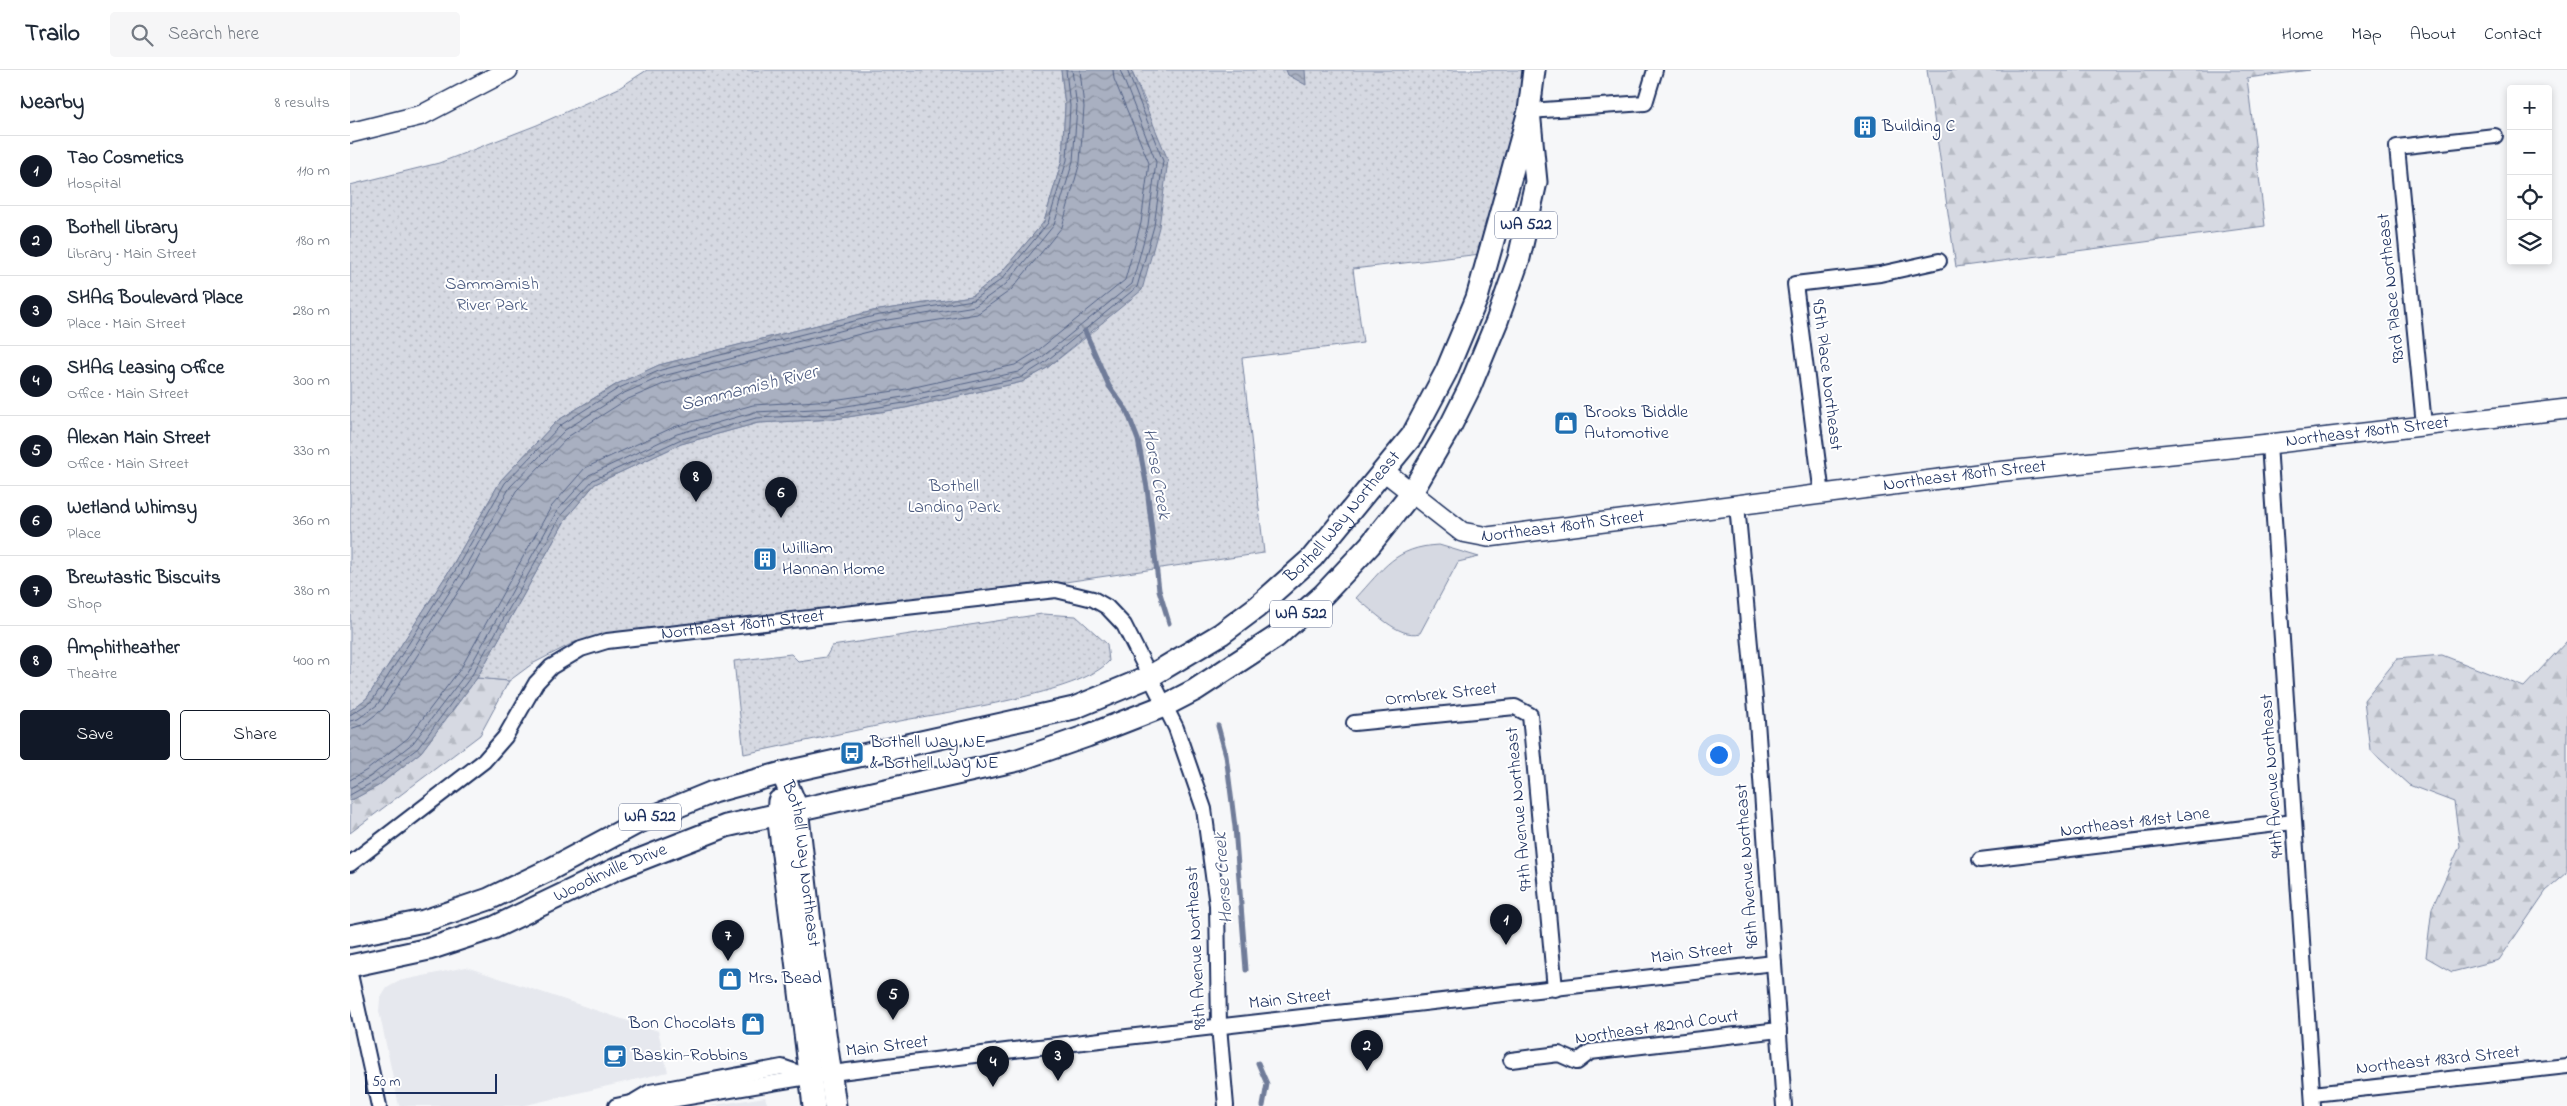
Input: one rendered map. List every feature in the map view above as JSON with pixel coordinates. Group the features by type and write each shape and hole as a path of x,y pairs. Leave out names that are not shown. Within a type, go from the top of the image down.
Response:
{"main road":[{"name":"Bothell Way Northeast","path":"814,1106 788,811 782,773 1074,708 1149,677 1214,639 1257,607 1312,558 1412,436 1446,372 1477,298 1530,111 1534,70"},
{"name":"Bothell Way Northeast","path":"961,772 1018,760 1164,706 1223,674 1276,637 1324,594 1370,545 1412,492 1451,425 1469,389 1498,321 1519,258 1536,182 1530,111"},
{"name":"Woodinville Drive","path":"350,966 429,949 477,933 524,914 656,852 726,826 961,772"},
{"name":"Woodinville Drive","path":"350,936 424,921 489,899 550,870 636,823 691,800 782,773"},
{"name":"Bothell Way Northeast","path":"788,811 804,857 810,923 835,1106"},
{"path":"350,966 382,942 392,929"}],"street":[{"path":"350,133 422,115 508,70"},
{"path":"1530,111 1645,103 1655,70"},
{"name":"93rd Place Northeast","path":"2424,424 2397,147 2495,136"},
{"name":"95th Place Northeast","path":"1822,495 1795,284 1880,274 1939,260"},
{"name":"Northeast 180th Street","path":"1384,471 1462,532 1488,537 1986,473 2269,444 2424,424 2567,409"},
{"name":"94th Avenue Northeast","path":"2269,444 2313,1100"},
{"name":"96th Avenue Northeast","path":"1737,505 1757,721 1784,1106"},
{"name":"Northeast 180th Street","path":"350,864 474,770 496,749 536,683 560,660 581,649 607,641 1056,590 1076,593 1107,607 1124,625 1164,706"},
{"name":"98th Avenue Northeast","path":"1164,706 1176,728 1204,809 1217,906 1219,1026 1226,1106"},
{"name":"Ormbrek Street","path":"1354,723 1515,707 1530,715"},
{"name":"97th Avenue Northeast","path":"1530,715 1555,988"},
{"name":"Northeast 181st Lane","path":"1980,860 2294,822"},
{"name":"Main Street","path":"616,1106 635,1102 650,1092 782,1067 810,1076 1219,1026 1774,963"},
{"path":"350,974 379,1106"},
{"name":"Northeast 182nd Court","path":"1512,1060 1560,1054 1577,1062 1590,1052 1778,1030"},
{"name":"Northeast 183rd Street","path":"2313,1100 2567,1066"}],"shaded area":[{"path":"466,967 658,1031 668,1072 522,1106 399,1106 379,1011 380,999 387,988 399,981"},
{"path":"765,1097 768,1106 709,1106"}],"green space":[{"name":"Sammamish River Park","path":"647,70 1061,70 1065,106 1062,160 1044,222 999,275 972,296 873,311 659,365 617,384 557,421 501,480 451,568 367,698 350,711 350,185 439,163 537,125 619,88"},
{"name":"Bothell Landing Park","path":"1131,70 1534,70 1489,253 1353,269 1363,343 1242,358 1264,553 1065,582 575,642 532,664 509,681 477,678 567,517 595,484 681,444 758,423 835,419 905,408 1022,382 1047,368 1098,328 1148,107"},
{"path":"1927,70 2310,70 2247,78 2265,226 1956,267"},
{"path":"1439,545 1479,557 1458,562 1420,633 1412,634 1395,628 1356,598 1383,569 1401,555 1411,550"},
{"path":"1042,614 1076,616 1107,644 1109,661 1094,672 1072,683 1012,700 900,721 744,754 734,661 791,654 798,661 826,657 832,646"},
{"path":"2567,641 2567,873 2546,891 2499,960 2452,972 2426,957 2432,908 2460,846 2454,802 2409,785 2370,750 2364,700 2397,659 2442,655 2524,687"},
{"path":"477,678 509,681 480,735 350,833 350,801 378,786 421,752"}],"water":[{"name":"Sammamish River","path":"1061,70 1131,70 1168,160 1159,227 1142,290 1047,368 1022,382 905,408 835,419 758,423 681,444 595,484 567,517 477,678 421,752 378,786 350,801 350,711 367,698 451,568 501,480 557,421 617,384 659,365 873,311 972,296 999,275 1044,222 1062,160 1065,106"},
{"path":"1286,70 1305,70 1306,85 1288,75"}],"waterway":[{"name":"Horse Creek","path":"1085,331 1109,386 1127,411 1138,440 1147,488 1159,590 1169,623"},
{"name":"Horse Creek","path":"1218,726 1226,755 1235,827 1246,970"},
{"name":"Horse Creek","path":"1258,1063 1267,1084 1263,1106"}],"place":[{"name":"Building C","path":"1865,127"},
{"name":"Brooks Biddle Automotive","path":"1566,423"},
{"name":"Amphitheather","path":"696,502"},
{"name":"Wetland Whimsy","path":"781,518"},
{"name":"William Hannan Home","path":"765,559"},
{"name":"Bothell Way NE & Bothell Way NE","path":"852,753"},
{"name":"Tao Cosmetics","path":"1506,945"},
{"name":"Brewtastic Biscuits","path":"728,961"},
{"name":"Mrs. Bead","path":"730,979"},
{"name":"Alexan Main Street","path":"893,1020"},
{"name":"Bon Chocolats","path":"753,1024"},
{"name":"Baskin-Robbins","path":"615,1056"},
{"name":"Bothell Library","path":"1367,1071"},
{"name":"SHAG Boulevard Place","path":"1058,1081"},
{"name":"SHAG Leasing Office","path":"993,1087"}]}
